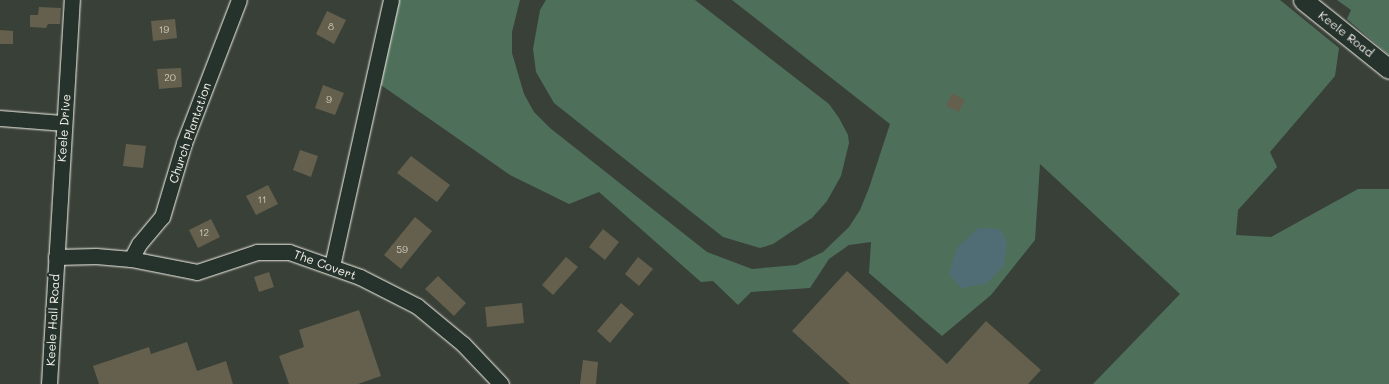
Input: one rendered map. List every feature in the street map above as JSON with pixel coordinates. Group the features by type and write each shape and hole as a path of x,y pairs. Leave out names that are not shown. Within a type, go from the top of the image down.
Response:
{"street":[{"name":"Keele Drive","path":"56,257 72,0"},
{"name":"Church Plantation","path":"132,260 139,244 162,217 184,142 239,0"},
{"path":"332,266 391,0"},
{"name":"Keele Road","path":"1303,0 1389,68"},
{"path":"0,118 64,122"},
{"name":"The Covert","path":"56,257 96,256 132,260 197,272 257,252 289,252 332,266 417,306 463,344 501,384"},
{"name":"Keele Hall Road","path":"49,384 56,257"}],"green space":[{"path":"398,0 520,0 512,32 512,53 524,94 534,112 550,128 707,252 752,269 796,265 823,252 849,227 860,210 869,188 890,124 732,0 1280,0 1339,48 1335,76 1270,152 1277,167 1238,210 1236,235 1271,237 1358,189 1389,189 1389,384 1093,384 1180,294 1040,164 1035,240 991,295 942,336 869,273 871,242 849,245 829,259 810,288 751,292 738,305 713,281 701,282 599,192 569,204 510,175 381,85"},
{"path":"546,0 695,0 829,104 839,118 848,135 849,143 841,176 827,201 812,218 773,244 760,248 723,237 554,103 536,72 533,49 540,10"},
{"path":"1337,0 1389,0 1389,55 1347,19 1351,10"}],"water":[{"path":"978,228 1000,229 1007,243 1003,267 987,283 961,288 949,274 957,248"}],"building":[{"path":"39,7 61,8 60,24 48,24 46,28 30,27 30,15 38,15"},
{"path":"327,11 346,20 334,44 316,34"},
{"path":"175,19 177,38 153,41 151,21"},
{"path":"0,30 13,31 13,44 0,44"},
{"path":"181,68 182,87 159,89 157,69"},
{"path":"323,85 344,93 335,115 315,108"},
{"path":"952,93 965,100 959,112 946,106"},
{"path":"126,144 146,146 143,168 123,166"},
{"path":"300,150 318,156 311,177 293,170"},
{"path":"411,156 450,185 437,202 397,173"},
{"path":"268,185 278,204 256,215 246,196"},
{"path":"415,217 432,231 401,269 384,255"},
{"path":"211,219 220,237 198,248 189,230"},
{"path":"603,229 619,242 605,260 589,247"},
{"path":"566,257 578,267 553,295 542,285"},
{"path":"638,257 653,269 639,286 625,274"},
{"path":"847,271 947,364 986,321 1041,370 1028,384 850,384 792,331"},
{"path":"269,272 274,287 259,292 254,277"},
{"path":"438,276 466,303 454,316 425,289"},
{"path":"522,303 524,323 487,327 485,307"},
{"path":"621,303 634,314 610,343 597,331"},
{"path":"359,310 381,376 358,384 289,384 279,356 304,347 299,330"},
{"path":"187,342 197,371 226,361 233,384 99,384 93,366 149,347 151,354"},
{"path":"583,360 598,362 596,384 580,384"}]}
